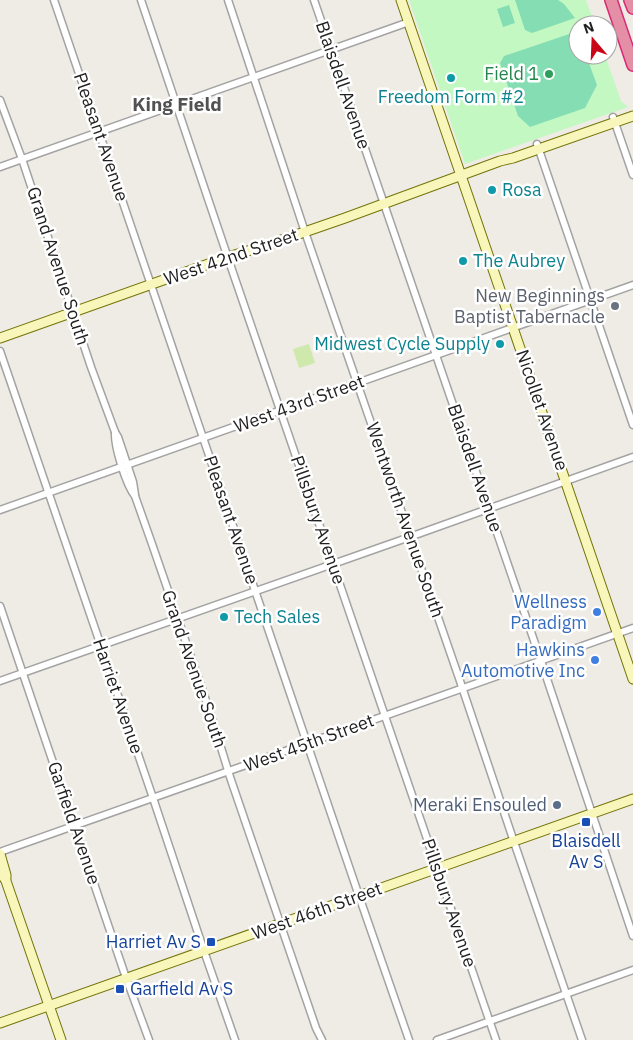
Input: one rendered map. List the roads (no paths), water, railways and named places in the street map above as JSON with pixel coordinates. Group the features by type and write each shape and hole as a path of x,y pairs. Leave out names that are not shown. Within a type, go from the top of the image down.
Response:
{"highway":[{"path":"611,0 633,65"},
{"path":"630,0 633,8"}],"main road":[{"name":"Nicollet Avenue","path":"401,0 633,679"},
{"name":"West 42nd Street","path":"0,338 228,257 305,232 632,114"},
{"name":"West 46th Street","path":"0,1023 633,799"},
{"path":"0,853 6,881"},
{"path":"0,871 6,881 61,1040"}],"street":[{"name":"Pleasant Avenue","path":"54,0 409,1040"},
{"name":"Pillsbury Avenue","path":"141,0 496,1040"},
{"name":"Wentworth Avenue South","path":"228,0 305,232 411,536 582,1040"},
{"name":"Blaisdell Avenue","path":"314,0 489,508 633,936"},
{"path":"0,167 409,22"},
{"name":"Grand Avenue South","path":"0,100 22,159 114,432 118,438 125,465 133,482 135,496 310,1011 322,1040"},
{"path":"614,120 633,175"},
{"path":"538,147 633,425"},
{"name":"West 43rd Street","path":"0,510 633,285"},
{"name":"Harriet Avenue","path":"0,351 236,1040"},
{"path":"0,681 633,456"},
{"name":"Garfield Avenue","path":"0,606 148,1040"},
{"name":"West 45th Street","path":"0,853 633,628"},
{"path":"437,1040 633,970"}],"place":[{"name":"Field 1","path":"549,74"},
{"name":"Freedom Form #2","path":"451,78"},
{"name":"Rosa","path":"492,190"},
{"name":"The Aubrey","path":"463,261"},
{"name":"New Beginnings Baptist Tabernacle","path":"615,306"},
{"name":"Midwest Cycle Supply","path":"500,344"},
{"name":"Wellness Paradigm","path":"597,612"},
{"name":"Tech Sales","path":"224,617"},
{"name":"Hawkins Automotive Inc","path":"595,660"},
{"name":"Meraki Ensouled","path":"557,805"},
{"name":"Blaisdell Av S","path":"586,822"},
{"name":"Harriet Av S","path":"211,942"},
{"name":"Garfield Av S","path":"120,989"}],"district":[{"name":"King Field","path":"177,104"}]}
